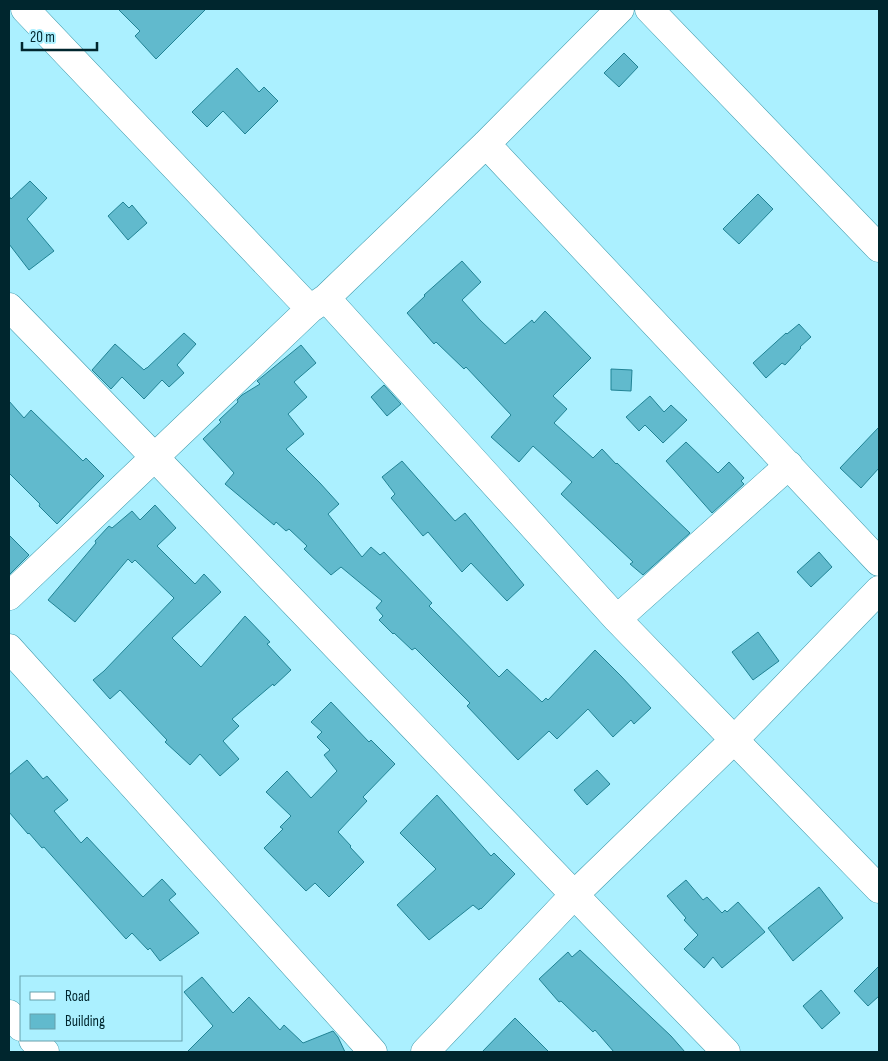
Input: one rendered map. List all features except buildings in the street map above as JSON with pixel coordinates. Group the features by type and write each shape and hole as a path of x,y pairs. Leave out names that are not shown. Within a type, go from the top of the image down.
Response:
{"street":[{"path":"25,9 318,303 617,619 879,889"},
{"path":"9,596 486,144 620,9"},
{"path":"649,9 879,248"},
{"path":"486,144 879,562"},
{"path":"9,307 726,1052"},
{"path":"617,619 789,465"},
{"path":"425,1052 574,895 734,740 879,590"},
{"path":"9,648 373,1052"},
{"path":"9,1014 20,1027"},
{"path":"34,1041 44,1052"}]}
